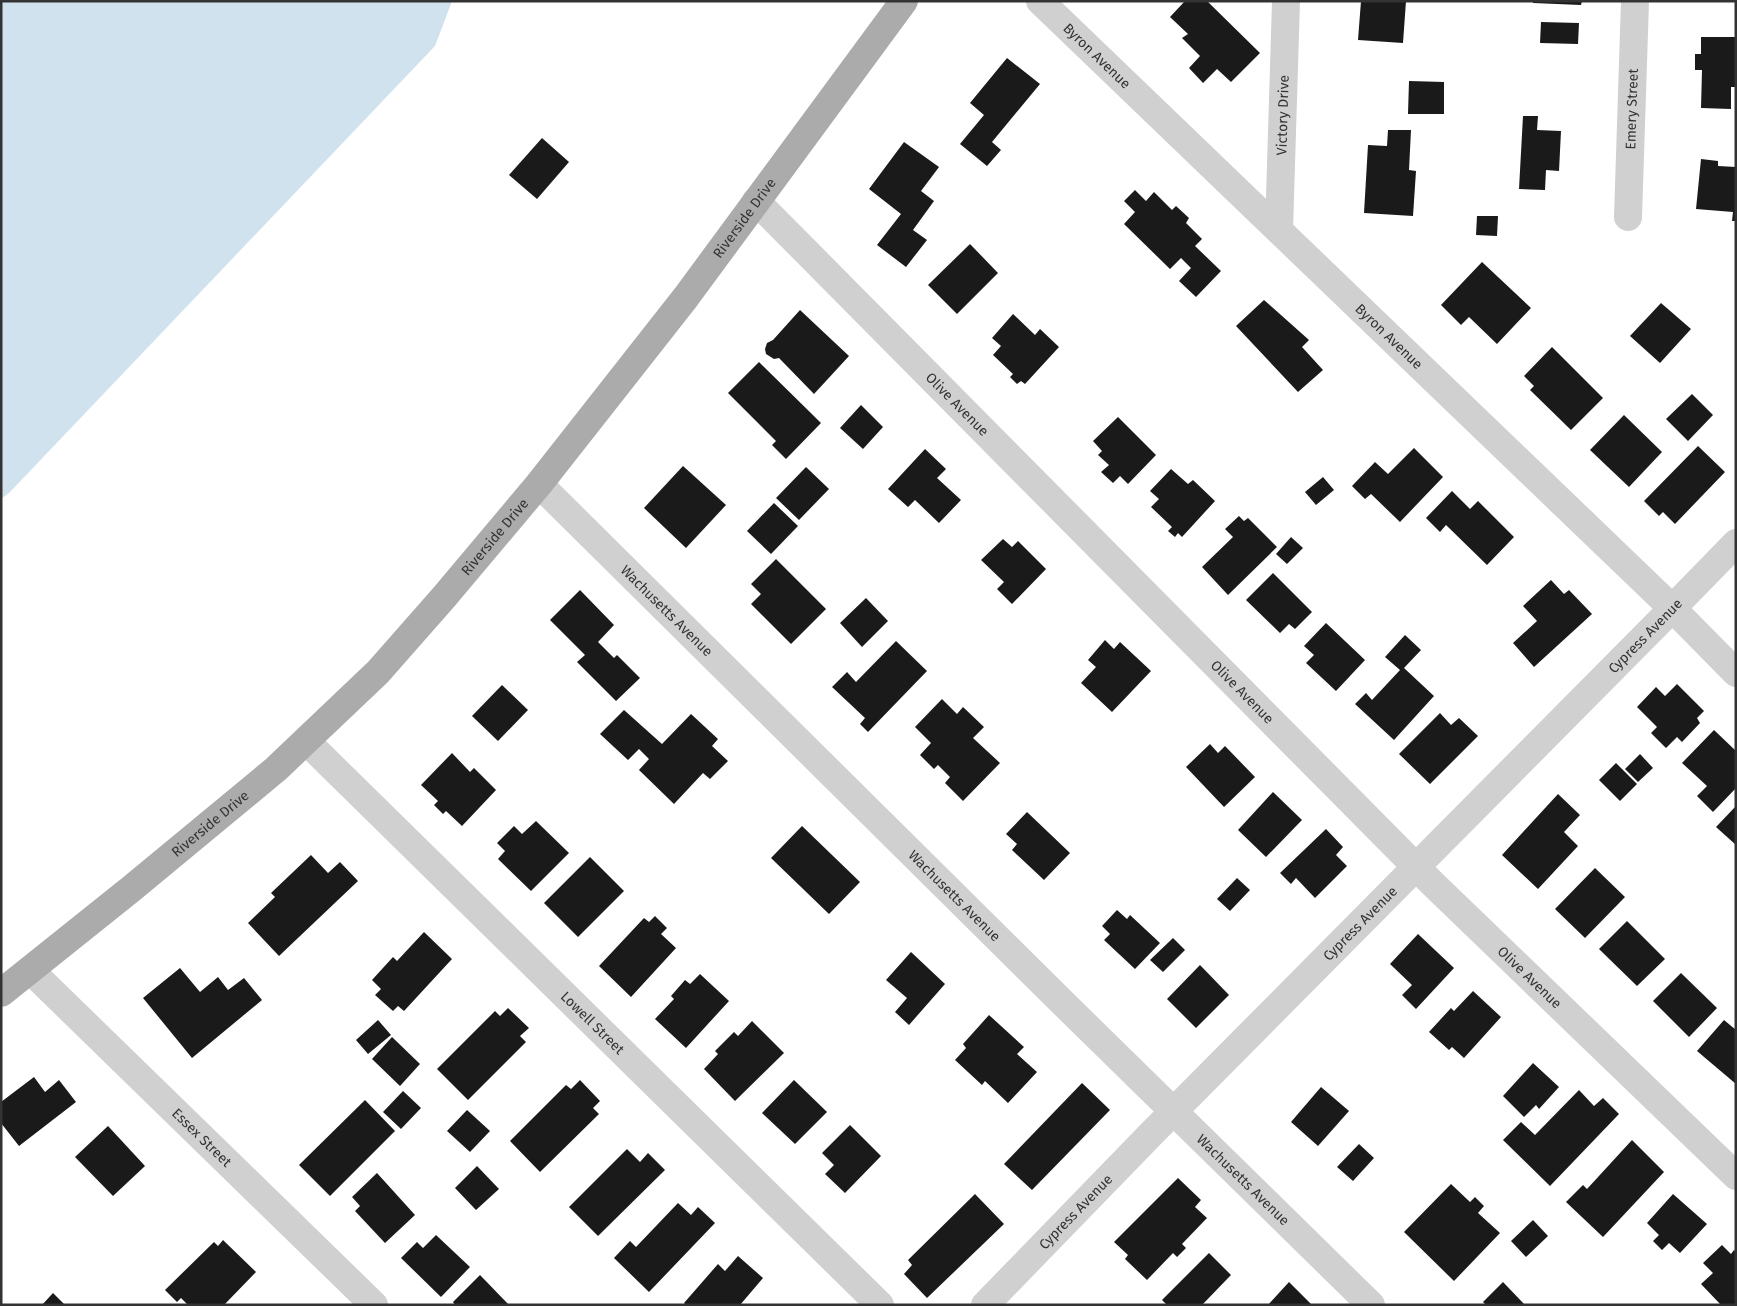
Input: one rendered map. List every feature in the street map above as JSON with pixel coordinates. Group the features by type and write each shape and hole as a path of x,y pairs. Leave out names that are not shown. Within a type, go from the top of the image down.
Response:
{"main road":[{"name":"Riverside Drive","path":"1,993 276,769 378,672 539,484 686,297 904,1"}],"street":[{"name":"Byron Avenue","path":"1040,1 1673,608 1736,673"},
{"name":"Victory Drive","path":"1279,230 1286,1"},
{"name":"Emery Street","path":"1628,217 1635,1"},
{"name":"Olive Avenue","path":"756,201 1417,867 1736,1176"},
{"name":"Wachusetts Avenue","path":"539,484 1173,1112 1371,1305"},
{"name":"Cypress Avenue","path":"985,1305 1173,1112 1736,543"},
{"name":"Lowell Street","path":"306,741 880,1305"},
{"name":"Essex Street","path":"30,970 374,1305"}],"water":[{"path":"1,1 452,1 435,46 10,492 1,499"}],"building":[{"path":"1185,1 1207,1 1260,53 1231,82 1217,69 1203,83 1189,68 1200,56 1182,38 1188,34 1170,17"},
{"path":"1361,1 1406,1 1403,43 1358,40"},
{"path":"1533,1 1582,1 1581,5 1533,3"},
{"path":"1541,22 1579,23 1578,44 1540,43"},
{"path":"1701,37 1736,37 1736,87 1731,87 1731,109 1701,108 1702,70 1695,70 1695,54 1701,54"},
{"path":"1007,58 1040,84 992,142 1001,150 987,166 960,144 984,115 970,103"},
{"path":"1409,81 1444,82 1444,114 1408,114"},
{"path":"1523,116 1538,116 1537,130 1561,131 1559,171 1546,170 1545,190 1519,189"},
{"path":"1388,130 1411,130 1409,170 1416,171 1413,216 1364,213 1368,145 1387,146"},
{"path":"542,138 569,162 537,199 509,175"},
{"path":"904,142 939,167 921,191 934,201 913,230 927,240 906,267 877,245 901,214 869,189"},
{"path":"1701,159 1718,161 1718,166 1736,167 1736,221 1732,221 1733,212 1696,209"},
{"path":"1135,190 1146,201 1154,192 1172,210 1176,206 1189,218 1186,223 1202,239 1195,246 1221,271 1196,297 1179,281 1191,268 1181,258 1170,269 1124,224 1135,212 1124,201"},
{"path":"1477,216 1498,216 1497,236 1476,235"},
{"path":"970,244 998,273 957,314 928,285"},
{"path":"1482,262 1531,308 1497,344 1469,317 1461,325 1441,305"},
{"path":"1264,300 1309,340 1302,347 1323,370 1298,392 1236,326"},
{"path":"1661,303 1691,329 1660,363 1630,336"},
{"path":"800,310 849,356 814,394 779,358 774,359 766,354 765,349 767,343 773,340"},
{"path":"1013,314 1035,335 1040,329 1059,347 1025,384 1021,381 1017,384 1010,377 1013,374 993,355 1001,346 992,338"},
{"path":"1552,347 1603,398 1571,430 1530,390 1534,386 1524,376"},
{"path":"759,362 821,423 786,459 772,445 776,441 728,393"},
{"path":"1692,394 1713,415 1688,441 1666,419"},
{"path":"861,405 883,427 863,449 840,428"},
{"path":"1624,415 1662,452 1629,487 1590,450"},
{"path":"1118,417 1156,455 1128,484 1120,476 1113,483 1101,472 1109,465 1098,455 1102,451 1093,441"},
{"path":"1698,446 1725,472 1675,524 1663,512 1659,516 1644,501"},
{"path":"1414,448 1443,477 1400,522 1371,494 1365,499 1352,486 1375,462 1388,474"},
{"path":"925,449 946,469 937,478 961,500 939,523 915,500 908,507 888,489"},
{"path":"683,466 726,505 686,548 644,508"},
{"path":"806,467 829,489 799,520 776,498"},
{"path":"1171,469 1188,484 1193,480 1215,501 1182,537 1178,533 1175,537 1168,531 1172,527 1151,507 1159,499 1150,491"},
{"path":"1323,477 1334,490 1316,505 1305,492"},
{"path":"1452,491 1470,509 1478,501 1514,537 1487,565 1446,525 1440,532 1426,518"},
{"path":"774,503 798,526 771,554 747,531"},
{"path":"1239,516 1244,521 1248,518 1277,547 1228,595 1202,567 1233,537 1225,529"},
{"path":"1291,537 1303,548 1287,564 1276,554"},
{"path":"1003,539 1012,547 1018,541 1046,569 1012,604 997,589 1004,582 981,560"},
{"path":"776,559 826,609 791,644 751,604 761,594 751,584"},
{"path":"1273,573 1312,612 1295,629 1289,624 1280,633 1246,600"},
{"path":"1551,580 1564,594 1569,590 1592,614 1534,667 1513,643 1537,621 1523,606"},
{"path":"580,590 614,625 598,642 614,658 617,655 640,678 616,701 577,662 585,655 550,620"},
{"path":"866,598 888,621 862,647 840,623"},
{"path":"1326,623 1365,660 1336,691 1306,663 1314,655 1304,646"},
{"path":"1405,635 1421,650 1404,668 1434,696 1394,740 1355,704 1366,693 1372,700 1400,670 1385,657"},
{"path":"1105,640 1114,649 1120,642 1151,671 1112,712 1081,683 1096,667 1088,660"},
{"path":"896,641 927,671 868,732 860,724 865,718 832,687 847,672 856,682"},
{"path":"1677,684 1704,711 1697,718 1700,723 1682,742 1677,737 1666,748 1651,733 1657,727 1637,707 1656,687 1665,696"},
{"path":"502,685 528,710 498,741 472,716"},
{"path":"942,699 957,714 963,707 984,727 973,738 1000,763 963,801 945,783 950,777 938,765 934,769 920,755 931,743 915,727"},
{"path":"624,710 662,744 691,714 718,739 712,746 728,761 710,779 703,773 674,804 639,770 649,759 639,749 628,760 600,734"},
{"path":"1440,713 1451,725 1459,718 1478,736 1430,784 1399,754"},
{"path":"1714,730 1736,751 1736,788 1713,812 1697,796 1707,786 1682,763"},
{"path":"1210,744 1218,753 1225,746 1255,777 1224,807 1186,767"},
{"path":"452,753 470,772 474,768 496,790 462,826 446,811 443,814 434,805 438,801 421,785"},
{"path":"1640,754 1653,768 1638,782 1625,769"},
{"path":"1616,763 1637,784 1620,801 1599,780"},
{"path":"1273,792 1302,820 1266,857 1238,830"},
{"path":"1558,794 1580,815 1564,832 1578,846 1538,889 1502,855"},
{"path":"1736,806 1736,845 1716,827"},
{"path":"1027,812 1070,853 1044,880 1012,850 1017,844 1006,834"},
{"path":"536,821 569,853 531,891 498,859 505,851 497,843 514,826 522,834"},
{"path":"802,826 860,882 829,914 771,858"},
{"path":"1326,829 1343,847 1336,855 1347,866 1315,898 1296,878 1291,884 1280,873"},
{"path":"311,855 328,873 340,862 358,881 279,956 248,923 275,897 271,893"},
{"path":"590,857 624,891 578,937 544,903"},
{"path":"1595,868 1625,897 1585,938 1555,909"},
{"path":"1237,878 1250,890 1230,911 1217,899"},
{"path":"1117,910 1127,919 1130,915 1160,943 1135,969 1104,940 1110,934 1102,926"},
{"path":"655,916 667,928 661,934 676,948 631,997 599,966 644,918 649,922"},
{"path":"1627,921 1665,959 1637,986 1599,949"},
{"path":"424,932 452,959 404,1011 398,1006 393,1011 375,995 381,989 372,980 393,957 397,961"},
{"path":"1418,934 1454,968 1416,1009 1402,995 1412,985 1390,964"},
{"path":"1173,938 1185,950 1163,972 1150,960"},
{"path":"911,952 945,984 909,1025 895,1012 907,998 886,980"},
{"path":"1200,965 1229,995 1196,1028 1167,999"},
{"path":"180,968 200,992 218,977 228,990 244,978 262,1000 192,1058 143,998"},
{"path":"1681,973 1717,1008 1689,1037 1653,1001"},
{"path":"700,974 729,1001 686,1048 655,1019 674,999 671,996 685,980 690,984"},
{"path":"1473,991 1501,1017 1464,1058 1452,1047 1449,1050 1429,1032 1451,1008 1454,1011"},
{"path":"508,1008 529,1028 520,1036 526,1042 468,1100 437,1069 495,1011 500,1016"},
{"path":"989,1015 1024,1047 1017,1054 1037,1072 1008,1103 985,1081 982,1085 955,1060 966,1048 963,1044"},
{"path":"378,1020 391,1035 368,1054 356,1040"},
{"path":"1724,1020 1736,1030 1736,1084 1697,1051"},
{"path":"752,1021 784,1053 735,1101 704,1069 718,1054 715,1051 734,1032 738,1036"},
{"path":"392,1037 420,1064 400,1086 372,1059"},
{"path":"1533,1063 1559,1087 1539,1109 1536,1105 1524,1117 1503,1096"},
{"path":"34,1077 45,1092 59,1080 76,1102 19,1146 1,1123 1,1102"},
{"path":"580,1080 600,1101 593,1108 599,1114 540,1172 510,1141 566,1085 571,1089"},
{"path":"794,1080 827,1112 795,1144 762,1113"},
{"path":"1082,1083 1110,1110 1032,1190 1004,1164"},
{"path":"1321,1087 1349,1111 1318,1146 1291,1122"},
{"path":"1579,1090 1594,1106 1603,1098 1619,1114 1550,1186 1503,1140 1521,1122 1535,1135"},
{"path":"403,1091 421,1108 401,1129 383,1112"},
{"path":"365,1100 395,1131 330,1196 299,1165"},
{"path":"467,1110 490,1131 470,1152 447,1131"},
{"path":"850,1125 881,1156 845,1193 825,1174 834,1165 822,1153"},
{"path":"108,1126 145,1166 113,1196 75,1157"},
{"path":"1632,1140 1664,1172 1603,1237 1566,1202 1583,1185 1587,1189"},
{"path":"1359,1144 1374,1158 1353,1181 1337,1167"},
{"path":"627,1149 640,1162 648,1153 665,1170 598,1236 569,1207"},
{"path":"477,1166 499,1189 476,1210 455,1188"},
{"path":"377,1173 415,1215 385,1243 355,1211 360,1206 352,1197"},
{"path":"1178,1178 1201,1200 1195,1207 1207,1218 1182,1244 1186,1248 1177,1257 1173,1253 1147,1280 1125,1259 1128,1255 1114,1242"},
{"path":"1451,1184 1470,1202 1475,1197 1484,1206 1478,1213 1500,1233 1454,1281 1404,1232"},
{"path":"975,1194 1004,1224 927,1298 904,1274 912,1265 908,1260"},
{"path":"1673,1194 1707,1224 1680,1253 1669,1243 1662,1250 1653,1241 1659,1235 1647,1223"},
{"path":"678,1203 691,1215 698,1207 715,1223 649,1292 614,1258 630,1241 636,1247"},
{"path":"1533,1220 1548,1236 1526,1257 1511,1241"},
{"path":"436,1235 470,1267 441,1297 401,1258 417,1242 423,1248"},
{"path":"223,1240 256,1272 224,1305 188,1305 181,1298 177,1302 165,1290 214,1242 218,1246"},
{"path":"1722,1245 1731,1254 1734,1250 1736,1252 1736,1305 1721,1305 1701,1284 1713,1273 1703,1263"},
{"path":"1209,1253 1231,1275 1202,1305 1167,1305 1162,1300"},
{"path":"738,1256 763,1278 740,1305 686,1305 684,1303 718,1264 725,1271"},
{"path":"480,1275 509,1305 455,1305 453,1302"},
{"path":"1289,1282 1312,1305 1268,1305"},
{"path":"1503,1282 1525,1305 1486,1305 1483,1302"},
{"path":"53,1293 65,1305 42,1305"}]}
